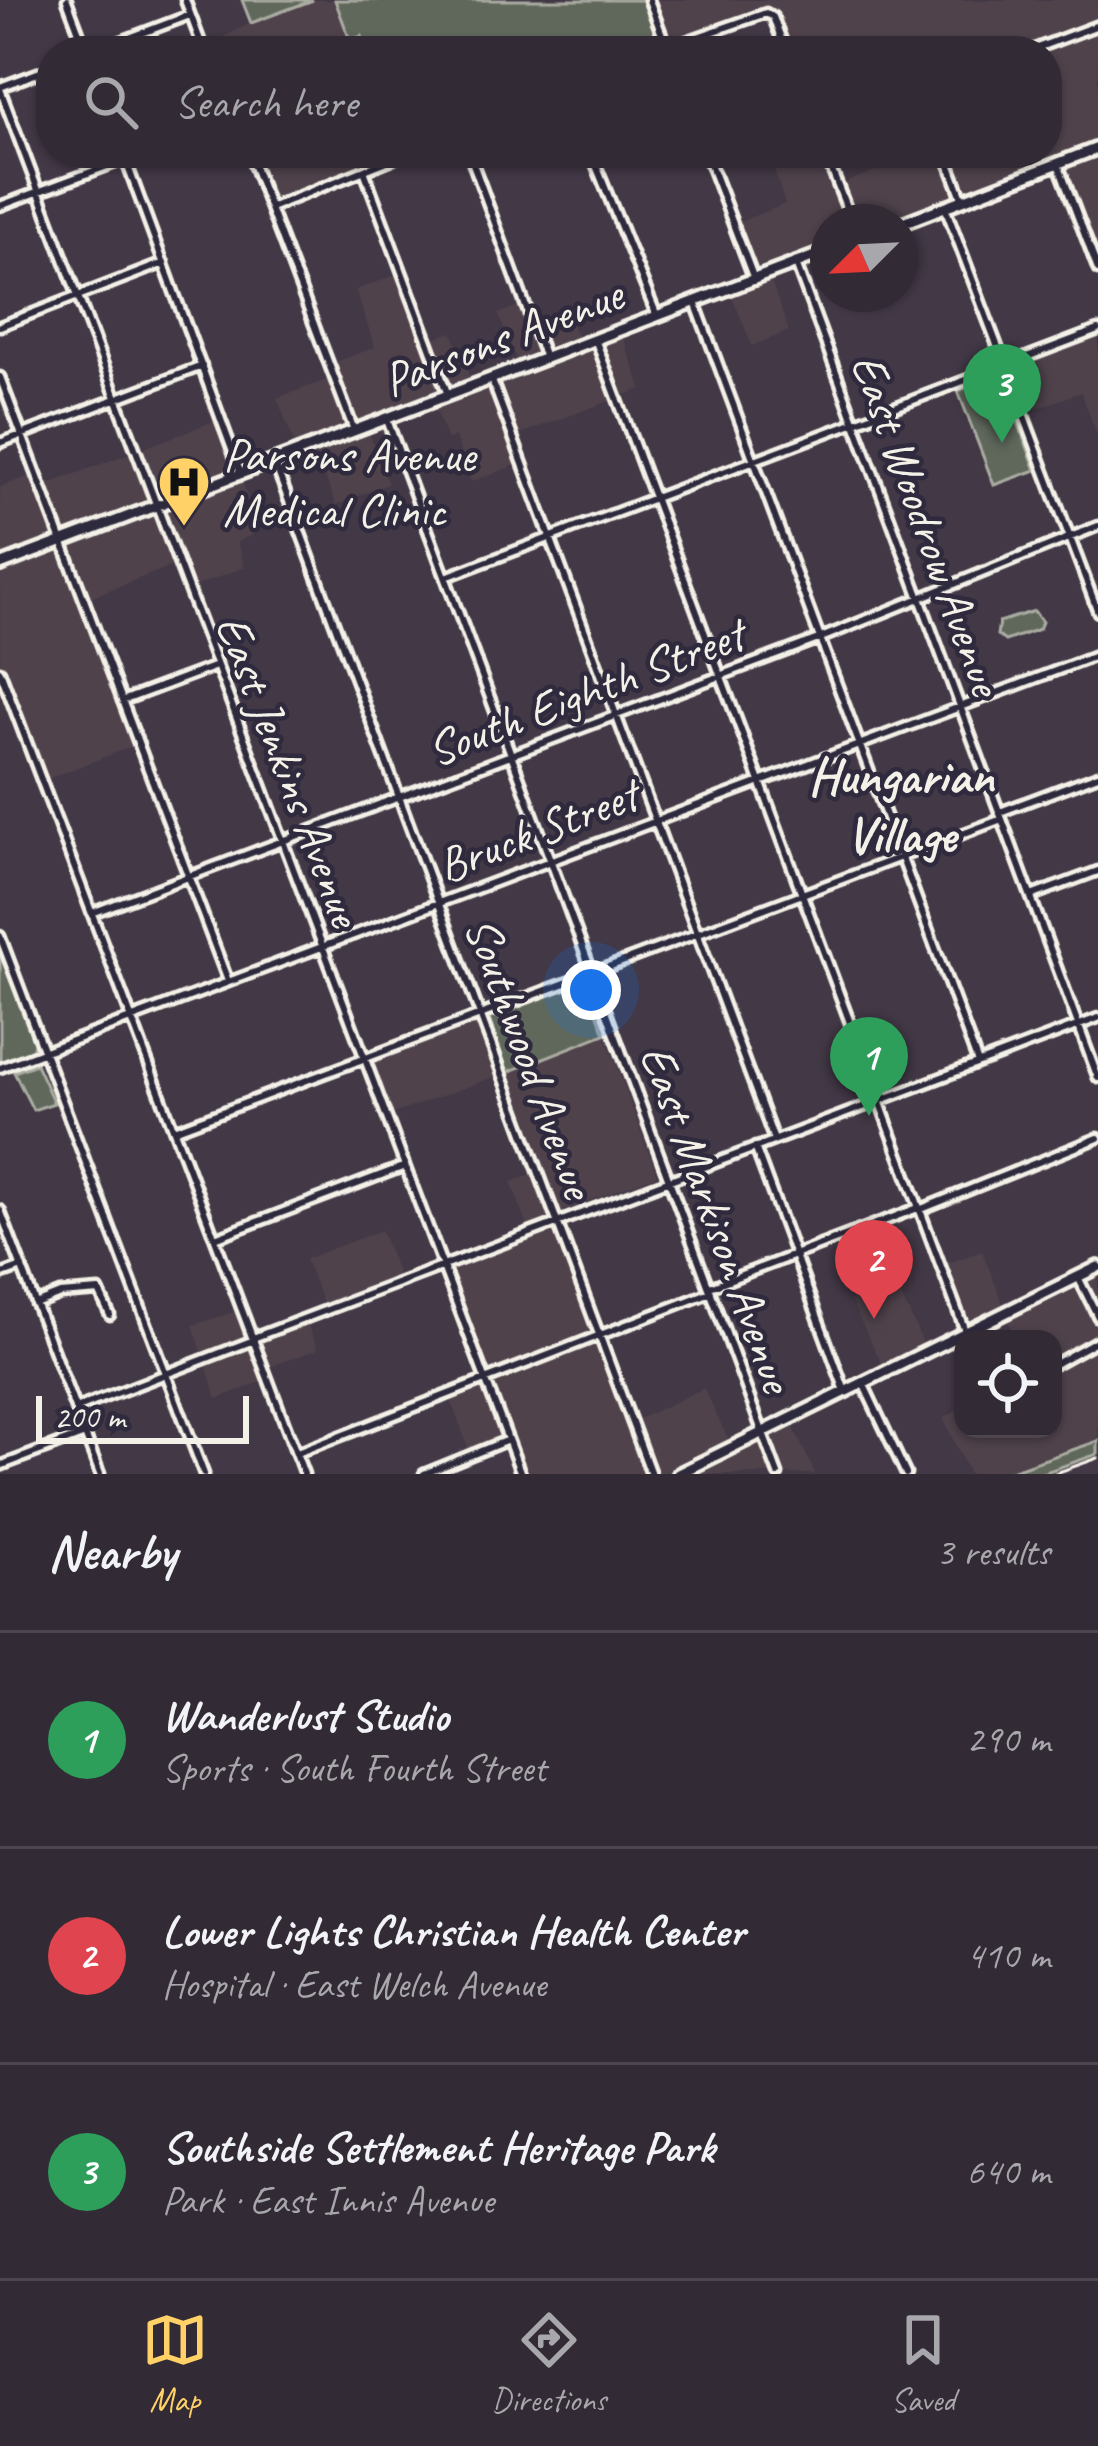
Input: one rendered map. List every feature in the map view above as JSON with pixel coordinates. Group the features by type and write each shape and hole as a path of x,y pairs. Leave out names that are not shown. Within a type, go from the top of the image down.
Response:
{"main road":[{"path":"1062,162 1098,148"},
{"path":"918,217 1047,168"},
{"name":"Parsons Avenue","path":"0,565 810,258"},
{"path":"978,1330 1098,1267"},
{"path":"678,1474 954,1342"}],"street":[{"path":"67,0 84,36"},
{"path":"185,0 198,36"},
{"path":"649,0 661,36"},
{"path":"705,36 769,14 779,36"},
{"path":"132,36 190,15"},
{"path":"1062,39 1098,25"},
{"path":"0,88 36,74"},
{"name":"East Jenkins Avenue","path":"0,88 521,1474"},
{"path":"0,206 95,168"},
{"path":"128,168 241,474"},
{"path":"255,168 354,430"},
{"path":"270,208 376,168"},
{"path":"475,168 545,358"},
{"path":"597,168 657,316"},
{"path":"712,168 754,279"},
{"path":"831,168 844,204"},
{"path":"951,168 963,200"},
{"path":"1060,168 1098,270"},
{"path":"365,173 448,395"},
{"path":"945,207 1098,612"},
{"path":"0,326 164,263"},
{"name":"East Woodrow Avenue","path":"796,264 1098,1078"},
{"path":"695,302 978,1064"},
{"path":"445,574 1098,330"},
{"path":"595,339 965,1330"},
{"path":"0,442 202,366"},
{"path":"0,376 228,981"},
{"path":"491,379 774,1140"},
{"name":"East Markison Avenue","path":"387,418 778,1474"},
{"name":"Southwood Avenue","path":"274,461 651,1474"},
{"name":"South Eighth Street","path":"92,913 821,638 1098,526"},
{"name":"Bruck Street","path":"0,1068 1098,655"},
{"path":"122,701 216,666"},
{"path":"0,671 304,1474"},
{"path":"174,1130 902,856 1098,775"},
{"path":"1031,896 1098,871"},
{"path":"0,936 204,1474"},
{"path":"75,1409 1098,1018"},
{"path":"297,1454 1098,1138"},
{"path":"755,1147 845,1392"},
{"path":"215,1238 405,1166"},
{"path":"0,1210 100,1474"},
{"path":"0,1275 22,1267"},
{"path":"1078,1277 1098,1317"},
{"path":"35,1304 61,1294 99,1291 110,1315"},
{"path":"1062,1360 1098,1340"},
{"path":"863,1383 906,1474"},
{"path":"0,1466 85,1434"},
{"path":"424,1474 508,1440"}],"shaded area":[{"path":"242,0 313,0 251,23"},
{"path":"313,0 335,0 348,36 225,36"},
{"path":"335,0 643,0 656,36 362,36 348,36"},
{"path":"643,0 1098,0 1098,276 1057,168 1062,168 1062,36 780,36 770,11 691,36 656,36"},
{"path":"261,168 358,168 276,199"},
{"path":"830,168 837,186 883,168 1048,168 918,215 918,204 810,204 810,258 768,274 789,331 752,346 729,289 753,279 731,225 785,204 774,171"},
{"path":"404,272 428,340 452,332 473,385 519,367 498,314 525,303 535,331 570,318 580,343 620,329 642,389 512,437 521,463 471,482 455,437 447,440 433,402 367,426 388,484 336,505 313,448 298,453 277,398 332,378 328,365 375,347 355,290"},
{"path":"1098,330 1098,438 1081,392 1016,416 1002,367"},
{"path":"1000,375 1036,470 994,485 958,391"},
{"path":"222,418 259,532 237,542 245,567 186,590 175,565 83,600 138,744 42,781 0,672 0,487 35,474 41,487"},
{"path":"1034,611 1042,622 1039,629 1005,641 997,635 999,622"},
{"path":"0,954 35,1041 32,1050 0,1062"},
{"path":"585,979 605,1034 508,1072 488,1016"},
{"path":"478,1015 488,1016 508,1071 605,1034 657,1175 560,1212 557,1222 632,1422 704,1388 732,1447 790,1419 815,1474 521,1474 508,1442 471,1456 448,1392 483,1378 443,1268 530,1232 511,1182 544,1170 508,1072 384,1117 363,1060"},
{"path":"36,1064 54,1103 33,1110 14,1072"},
{"path":"381,1230 400,1280 325,1309 305,1259"},
{"path":"982,1251 1007,1313 1098,1267 1098,1441 1002,1474 969,1474 943,1418 954,1412 954,1438 1062,1438 1062,1330 1012,1330 1004,1314 965,1330 941,1265"},
{"path":"895,1282 927,1352 886,1372 850,1300"},
{"path":"240,1310 251,1338 305,1318 318,1349 264,1369 267,1380 217,1399 193,1325"},
{"path":"1098,1441 1098,1454 1040,1474 1002,1474"}],"railway":[{"path":"1053,1474 1098,1458"}],"place":[{"name":"Southside Settlement Heritage Park","path":"1002,443"},
{"name":"Parsons Avenue Medical Clinic","path":"184,528"},
{"name":"Wanderlust Studio","path":"869,1116"},
{"name":"Lower Lights Christian Health Center","path":"874,1319"}],"district":[{"name":"Hungarian Village","path":"901,804"}]}
